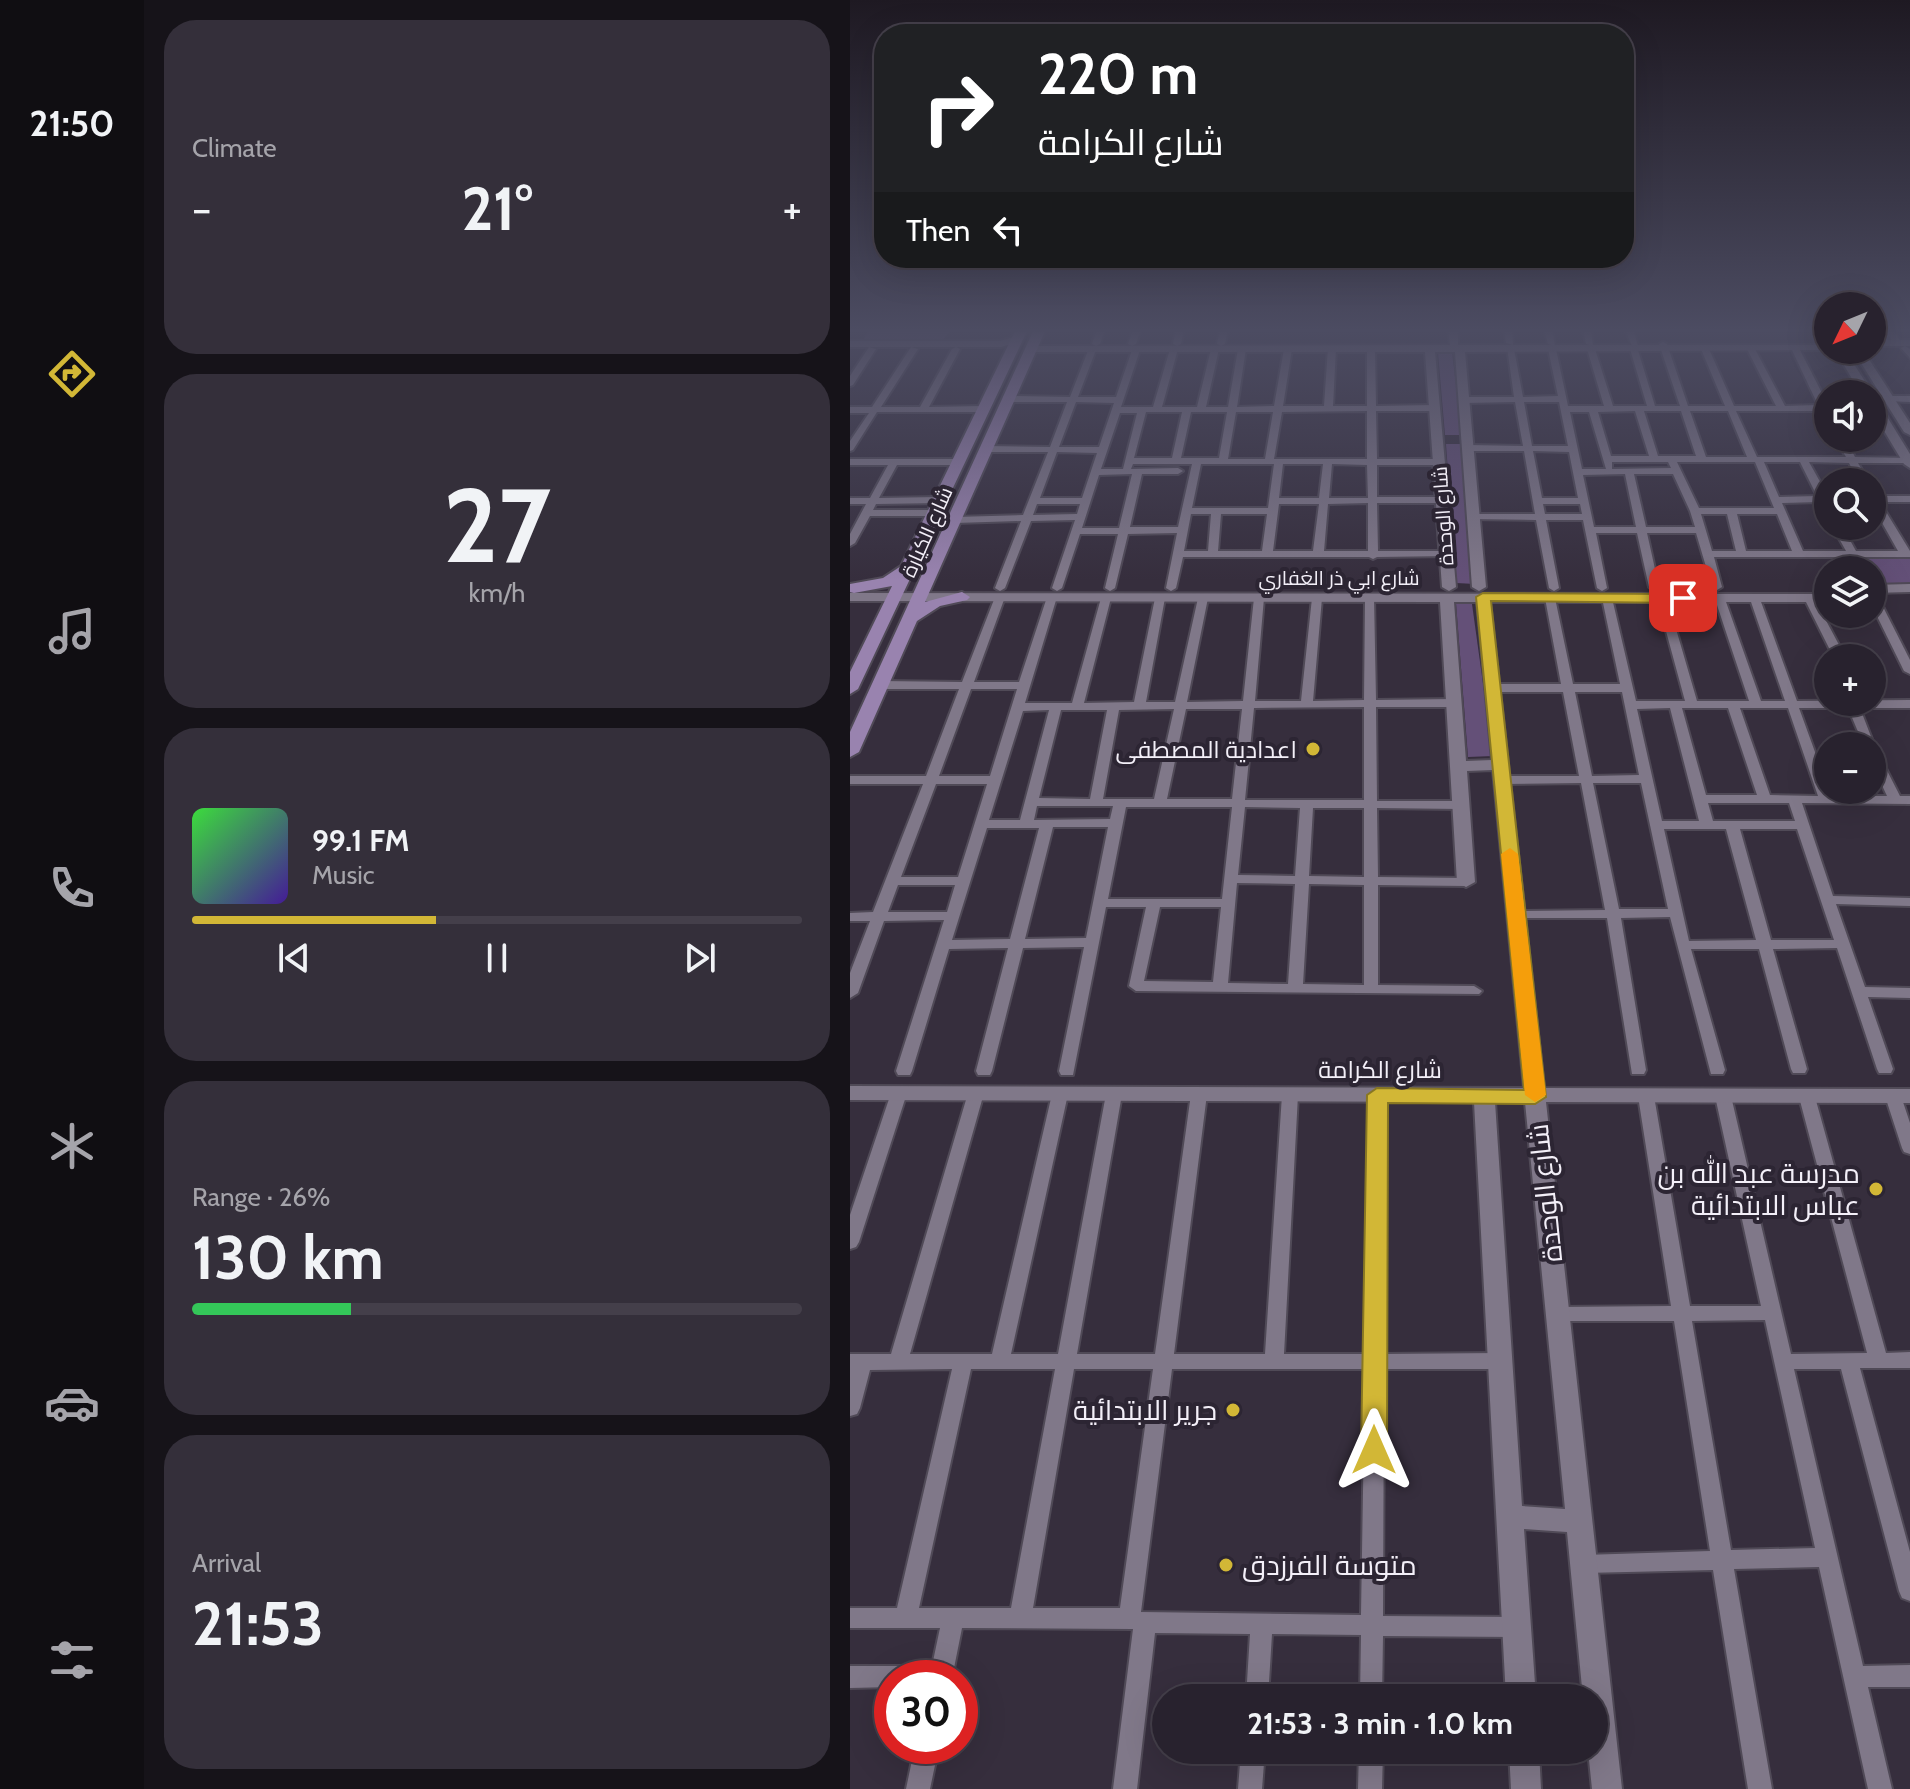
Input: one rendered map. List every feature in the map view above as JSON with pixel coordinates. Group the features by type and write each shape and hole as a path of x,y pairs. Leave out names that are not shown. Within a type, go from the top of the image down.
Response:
{"main road":[{"name":"شارع الكيارة","path":"850,752 1003,412"},
{"name":"شارع الكيارة","path":"850,689 981,413"},
{"path":"852,593 888,582 908,568"},
{"path":"933,568 943,583 966,593"},
{"path":"852,593 874,603 882,622"},
{"path":"910,619 935,602 966,593"}],"street":[{"path":"850,448 873,412"},
{"path":"974,412 981,413"},
{"path":"850,993 1068,412"},
{"path":"904,1071 1024,686 1116,412"},
{"path":"1128,466 1141,412"},
{"path":"1176,461 1186,412"},
{"path":"1223,462 1231,412"},
{"path":"1267,555 1281,412"},
{"path":"1371,412 1373,556"},
{"name":"شارع الوحدة","path":"1435,412 1466,882"},
{"name":"شارع الوحدة","path":"1465,412 1481,592 1607,1789"},
{"path":"1521,412 1568,688 1613,914 1638,1070"},
{"path":"1566,412 1683,945 1717,1070"},
{"path":"1594,412 1609,471"},
{"path":"1640,412 1654,459"},
{"path":"1684,412 1702,459"},
{"path":"1733,412 1799,554"},
{"path":"1898,412 1910,432"},
{"path":"1886,427 1909,462"},
{"path":"1437,439 1529,449 1573,449"},
{"path":"986,449 1103,450"},
{"path":"1847,452 1856,468"},
{"path":"1608,459 1909,462"},
{"path":"1671,459 1695,511 1756,705"},
{"path":"1803,460 1814,480"},
{"path":"1095,472 1176,461 1196,466"},
{"path":"850,462 959,462"},
{"path":"850,543 894,462"},
{"path":"1128,466 1138,471 1223,462 1439,462"},
{"path":"1318,555 1328,462"},
{"path":"1139,706 1196,466"},
{"path":"1077,706 1138,471"},
{"path":"1629,471 1658,593 1692,705"},
{"path":"1578,472 1676,471"},
{"path":"1886,498 1910,499"},
{"path":"1186,511 1324,500 1442,500"},
{"path":"1776,500 1814,502"},
{"path":"850,501 937,507"},
{"path":"1034,501 1086,501"},
{"path":"1537,501 1584,501"},
{"path":"866,513 937,507"},
{"path":"1213,555 1216,511"},
{"path":"1695,511 1781,511"},
{"path":"1731,511 1742,554"},
{"path":"955,520 1080,517"},
{"path":"1474,517 1587,517"},
{"path":"1886,526 1907,554"},
{"path":"1076,531 1182,530"},
{"path":"1590,530 1701,530"},
{"path":"1845,540 1853,555"},
{"path":"1177,554 1446,554"},
{"path":"1708,554 1907,554"},
{"path":"1886,592 1910,588"},
{"name":"شارع ابي ذر الغفاري","path":"852,593 1719,593 1814,589"},
{"name":"شارع ابي ذر الغفاري","path":"1165,593 1203,598 1370,599 1448,592"},
{"name":"شارع ابي ذر الغفاري","path":"1719,593 1755,599 1814,598"},
{"path":"1886,595 1910,597"},
{"path":"1160,803 1203,598"},
{"path":"1220,988 1259,598"},
{"path":"1307,704 1317,598"},
{"path":"1809,598 1833,644"},
{"path":"1370,599 1371,990"},
{"path":"1755,599 1814,764"},
{"path":"1886,622 1910,671"},
{"path":"880,685 1024,686"},
{"path":"1492,688 1627,688"},
{"path":"1018,707 1454,703"},
{"path":"1631,705 1814,704"},
{"path":"1886,704 1910,704"},
{"path":"1675,705 1707,825"},
{"path":"1733,705 1765,800"},
{"path":"1026,824 1056,706"},
{"path":"1096,802 1114,706"},
{"path":"1458,766 1501,773 1586,779 1647,779"},
{"path":"850,780 995,780"},
{"path":"1886,780 1895,800"},
{"path":"1699,799 1814,800"},
{"path":"1794,800 1840,944 1885,1069"},
{"path":"1886,800 1910,800"},
{"path":"1032,802 1461,805"},
{"path":"1067,1071 1120,802"},
{"path":"1295,989 1307,804"},
{"path":"981,824 1116,823"},
{"path":"984,1071 1047,824"},
{"path":"1657,825 1802,825"},
{"path":"1732,825 1799,1069"},
{"path":"1231,879 1466,882"},
{"path":"892,881 963,881"},
{"path":"1827,900 1910,902"},
{"path":"1101,903 1229,903"},
{"path":"1154,903 1136,986 1474,991"},
{"path":"1516,915 1676,913"},
{"path":"850,917 952,916"},
{"path":"943,945 1092,942"},
{"path":"1683,945 1840,944"},
{"path":"1859,992 1910,993"},
{"name":"شارع الكرامة","path":"850,1093 1902,1096"},
{"path":"850,1242 899,1093"},
{"path":"899,1360 976,1093"},
{"path":"1000,1362 1060,1094"},
{"path":"1020,1618 1114,1094"},
{"path":"1125,1789 1137,1620 1163,1362 1199,1094"},
{"path":"1274,1362 1290,1095"},
{"path":"1371,1684 1377,1095"},
{"name":"شارع الوحدة","path":"1484,1095 1520,1684"},
{"path":"1646,1096 1760,1789"},
{"path":"1723,1096 1880,1789"},
{"path":"1902,1096 1910,1148"},
{"path":"1807,1097 1878,1360"},
{"path":"1558,1314 1772,1313"},
{"path":"1783,1362 1910,1360"},
{"path":"850,1408 856,1362 1500,1361"},
{"path":"1848,1361 1910,1591"},
{"path":"906,1618 963,1362"},
{"path":"1510,1517 1579,1521"},
{"path":"1584,1564 1827,1557"},
{"path":"850,1618 1516,1627"},
{"path":"944,1660 953,1618"},
{"path":"1258,1684 1262,1625"},
{"path":"1855,1677 1910,1676"},
{"path":"850,1677 874,1677"},
{"path":"918,1789 923,1764"},
{"path":"1250,1789 1252,1764"},
{"path":"1370,1789 1371,1764"},
{"path":"1525,1764 1526,1789"}],"shaded area":[{"path":"1443,412 1459,412 1462,435 1445,435"},
{"path":"1446,444 1460,444 1475,584 1456,583"},
{"path":"1910,555 1910,588 1886,589 1886,556 1854,556"},
{"path":"1456,604 1472,604 1493,756 1468,757"}],"slow traffic":[{"path":"1510,854 1535,1095"}],"place":[{"name":"اعدادية المصطفى","path":"1313,749"},
{"name":"مدرسة عبد الله بن عباس الابتدائية","path":"1876,1189"},
{"name":"جرير الابتدائية","path":"1233,1410"},
{"name":"متوسة الفرزدق","path":"1226,1565"}],"route":[{"path":"1374,1450 1377,1095 1535,1097 1483,597 1683,598"}]}
